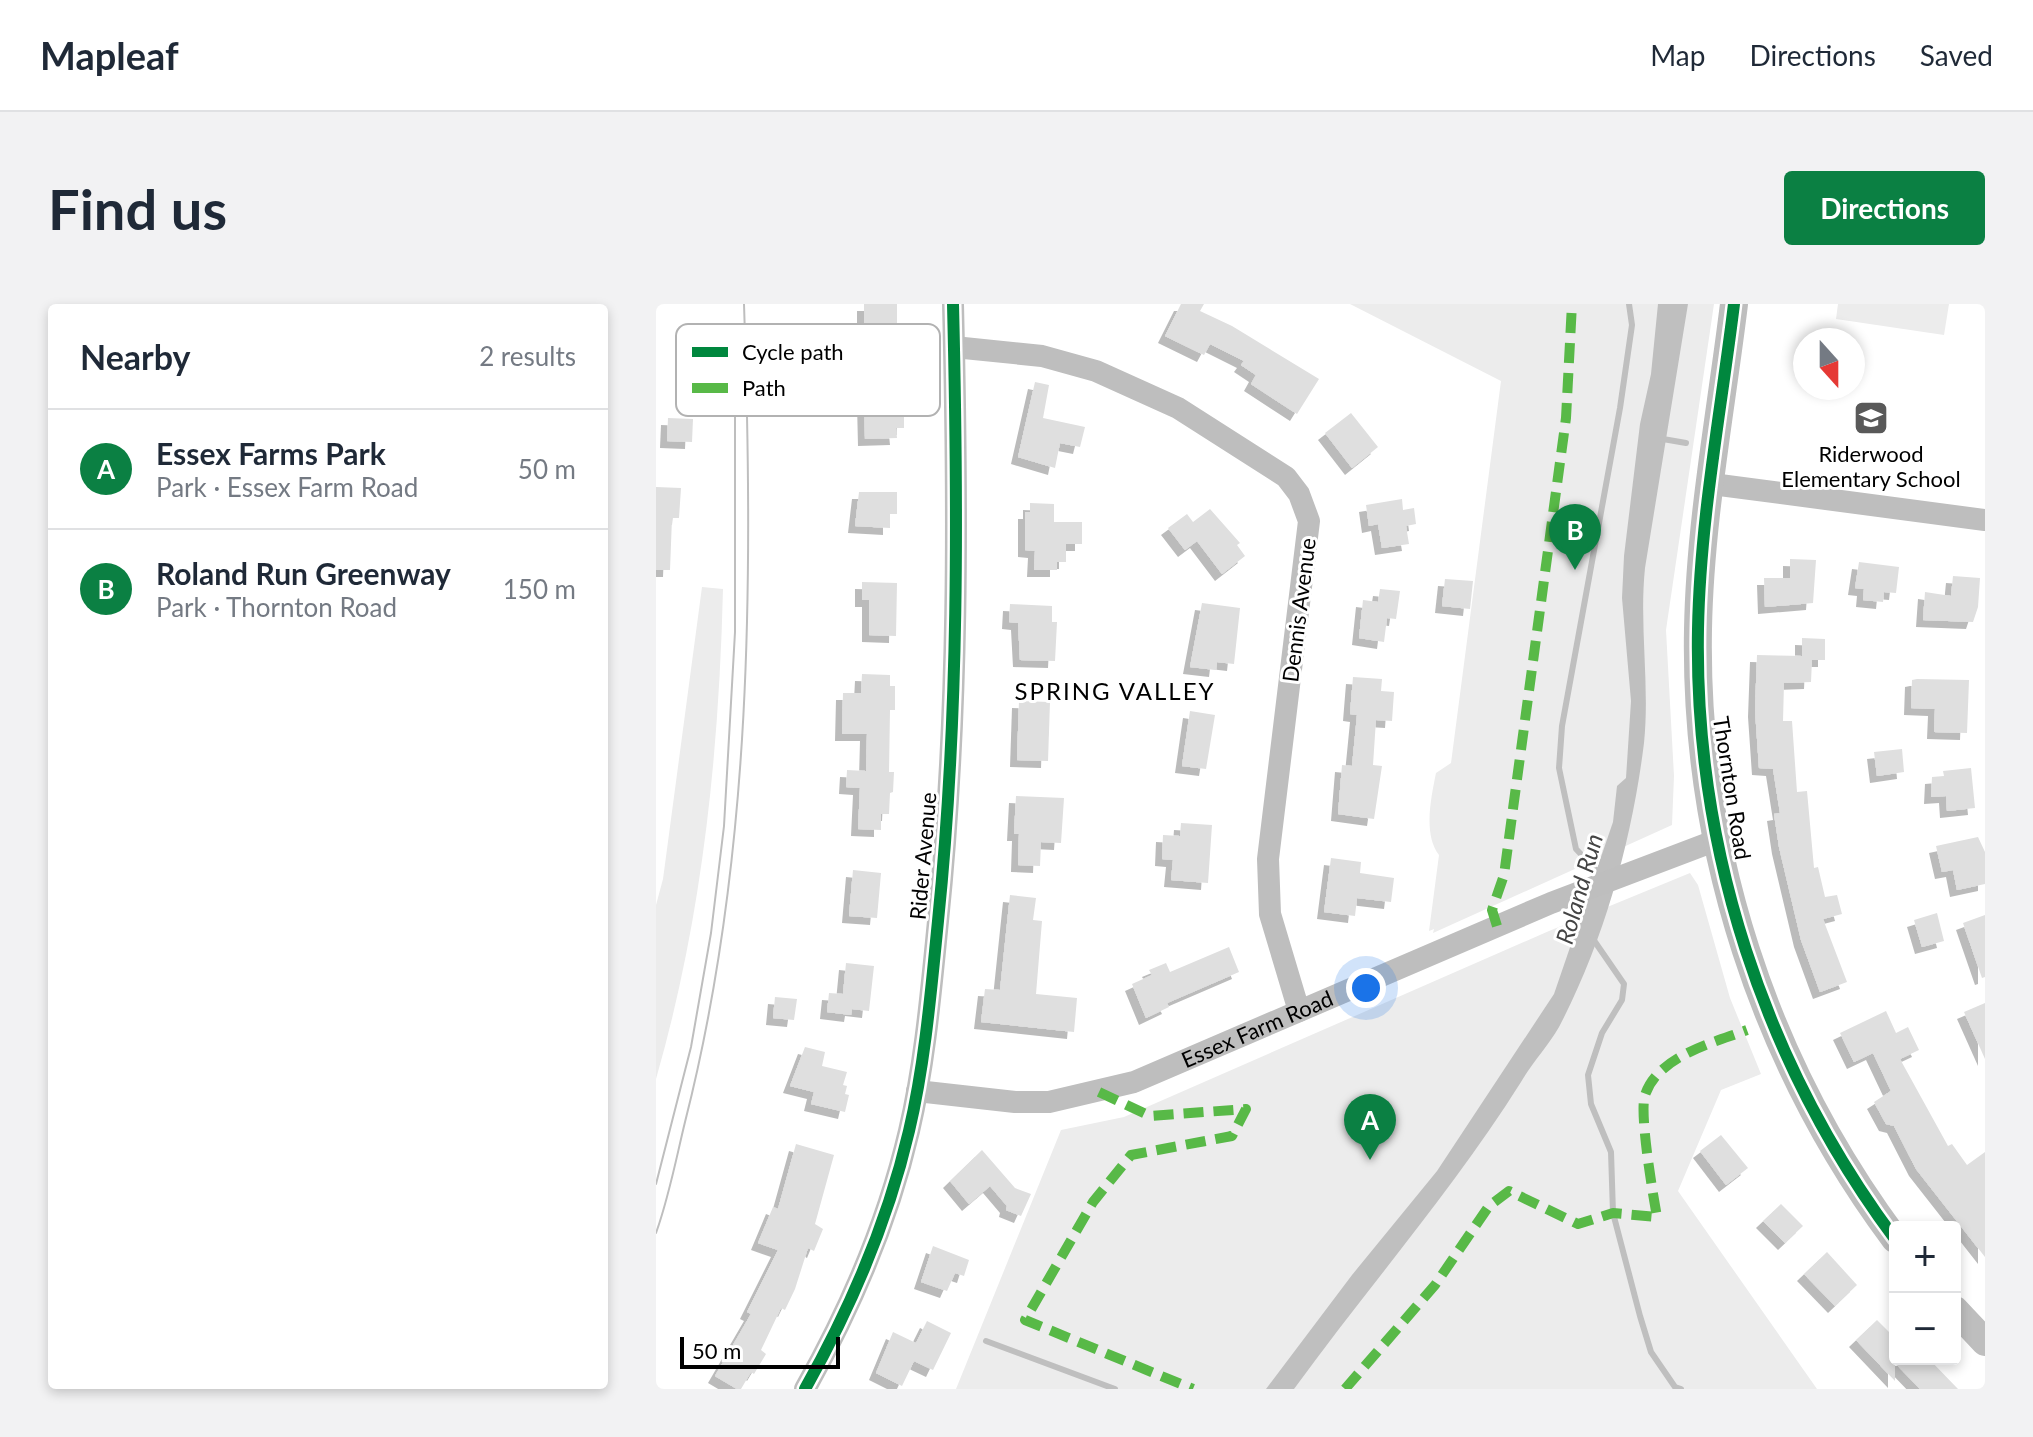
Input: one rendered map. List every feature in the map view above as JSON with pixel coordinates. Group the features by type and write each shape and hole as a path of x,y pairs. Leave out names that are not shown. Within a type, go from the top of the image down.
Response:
{"street":[{"name":"Rider Avenue","path":"805,1389 844,1315 870,1252 902,1155 917,1091 947,830 955,649 953,304"},
{"name":"Thornton Road","path":"1734,304 1698,627 1699,706 1717,840 1757,987 1792,1071 1816,1119 1863,1196 1889,1231"},
{"name":"Dennis Avenue","path":"954,347 1042,356 1110,377 1178,408 1260,457 1286,477 1303,502 1309,521 1308,535 1268,859 1270,914 1299,1011"},
{"path":"1712,484 1985,520"},
{"name":"Essex Farm Road","path":"917,1091 1015,1102 1076,1097 1134,1082 1623,873 1717,840"},
{"path":"1961,1316 1985,1342"}],"shaded area":[{"path":"1350,304 1714,304 1666,630 1674,776 1672,825 1433,933 1434,929 1429,931 1439,855 1431,837 1431,804 1436,773 1451,763 1501,381"},
{"name":"Roland Run","path":"1658,304 1688,304 1645,568 1646,699 1639,780 1624,853 1603,925 1559,1027 1467,1161 1294,1389 1266,1389 1352,1275 1437,1171 1554,994 1613,822 1617,786 1626,778 1631,701 1622,598 1624,556 1640,424 1651,374"},
{"path":"1838,304 1949,304 1944,335 1836,319"},
{"path":"702,587 723,589 712,775 685,958 656,1079 656,905 663,879"},
{"path":"1690,873 1698,885 1730,998 1761,1074 1721,1090 1678,1191 1817,1389 956,1389 1061,1130 1124,1117 1549,931"}],"building":[{"path":"864,304 897,304 897,324 864,324"},
{"path":"1181,304 1204,304 1200,311 1232,326 1319,379 1297,414 1251,384 1256,375 1241,365 1244,361 1210,344 1204,355 1165,336"},
{"path":"1035,382 1049,385 1043,418 1085,427 1080,447 1060,443 1055,468 1018,457"},
{"path":"1351,413 1378,447 1352,468 1325,433"},
{"path":"864,416 904,416 904,428 896,428 897,438 865,439"},
{"path":"668,418 693,419 692,442 667,441"},
{"path":"656,487 681,488 679,518 672,518 670,570 656,570"},
{"path":"859,492 897,492 897,514 890,514 890,528 855,526"},
{"path":"1402,499 1403,510 1414,508 1416,524 1406,526 1409,544 1382,548 1378,524 1369,526 1366,505"},
{"path":"1030,503 1054,504 1054,522 1082,522 1082,544 1066,544 1066,562 1057,562 1057,570 1034,570 1035,551 1025,550 1025,512 1030,512"},
{"path":"1210,509 1240,543 1237,545 1245,556 1222,574 1197,541 1185,550 1168,528 1187,514 1193,522"},
{"path":"1790,559 1816,560 1813,603 1765,607 1764,578 1790,578"},
{"path":"1859,562 1899,567 1896,593 1884,592 1883,602 1863,600 1864,589 1855,588"},
{"path":"1953,576 1980,578 1978,607 1973,622 1923,620 1925,592 1951,596"},
{"path":"1445,579 1473,581 1470,609 1442,606"},
{"path":"862,582 897,583 896,636 869,635 869,600 862,600"},
{"path":"1380,589 1400,591 1396,619 1387,618 1384,642 1359,638 1363,600 1378,602"},
{"path":"1202,603 1240,608 1234,664 1217,662 1216,670 1190,667"},
{"path":"1010,604 1052,606 1052,622 1057,622 1055,661 1020,660 1018,623 1009,622"},
{"path":"1802,638 1825,639 1825,660 1812,660 1811,682 1784,683 1783,721 1792,721 1797,792 1807,791 1814,868 1818,867 1825,897 1837,895 1842,914 1823,919 1847,982 1820,992 1801,940 1779,847 1774,814 1780,813 1773,769 1759,768 1755,710 1757,655 1802,656"},
{"path":"862,674 890,675 890,686 895,686 895,710 890,710 889,772 894,772 893,792 890,793 889,814 881,814 881,830 858,829 860,788 846,787 847,770 866,771 867,734 842,734 843,693 861,693"},
{"path":"1353,677 1382,679 1381,691 1394,692 1392,721 1376,720 1373,765 1382,766 1374,819 1338,814 1342,765 1352,766 1357,715 1350,714"},
{"path":"1912,680 1969,680 1967,733 1934,732 1935,709 1911,708"},
{"path":"1019,701 1050,702 1048,761 1017,760"},
{"path":"1190,711 1215,715 1206,769 1182,766"},
{"path":"1902,749 1904,772 1877,776 1874,752"},
{"path":"1971,768 1975,808 1947,811 1946,796 1931,797 1932,777 1944,776 1943,771"},
{"path":"1016,796 1064,798 1061,843 1041,842 1040,866 1018,865 1019,834 1014,834"},
{"path":"1181,823 1212,825 1208,883 1171,880 1173,860 1162,859 1163,835 1180,836"},
{"path":"1978,837 1985,852 1985,884 1957,890 1953,870 1942,872 1936,846"},
{"path":"1331,858 1361,862 1360,873 1394,878 1391,902 1357,898 1355,916 1324,912"},
{"path":"853,870 881,873 877,918 849,916"},
{"path":"1010,895 1036,898 1033,920 1042,921 1036,994 1077,998 1074,1032 981,1022 985,989 1000,990"},
{"path":"1937,913 1944,941 1922,947 1914,920"},
{"path":"1985,915 1985,977 1982,978 1963,923"},
{"path":"1229,947 1239,972 1167,1003 1169,1007 1146,1018 1132,984 1152,975 1149,970 1166,963 1170,972"},
{"path":"846,963 874,966 869,1011 852,1009 851,1015 827,1012 829,993 843,994"},
{"path":"775,997 797,999 794,1020 773,1018"},
{"path":"1985,1003 1985,1059 1964,1012"},
{"path":"1886,1011 1896,1033 1908,1027 1919,1050 1900,1059 1948,1146 1952,1144 1967,1165 1985,1152 1985,1257 1961,1226 1961,1221 1957,1221 1916,1169 1894,1126 1886,1124 1874,1102 1891,1091 1873,1053 1854,1062 1840,1033"},
{"path":"805,1047 825,1052 822,1066 847,1072 843,1085 847,1086 845,1094 849,1095 845,1112 811,1104 814,1092 790,1086"},
{"path":"1721,1135 1748,1168 1726,1185 1700,1151"},
{"path":"796,1144 834,1155 815,1224 823,1229 814,1251 808,1248 795,1289 785,1310 781,1308 761,1350 766,1354 754,1374 751,1372 741,1389 737,1389 715,1376 751,1314 747,1312 778,1250 758,1243 773,1207 778,1209"},
{"path":"982,1150 1015,1188 1031,1194 1021,1216 1006,1210 1007,1206 990,1186 969,1204 950,1181"},
{"path":"1781,1204 1803,1226 1785,1243 1763,1221"},
{"path":"933,1246 969,1260 964,1276 955,1273 947,1291 921,1282"},
{"path":"1827,1252 1857,1285 1835,1306 1804,1274"},
{"path":"1877,1320 1889,1332 1889,1365 1895,1365 1895,1381 1856,1340"},
{"path":"927,1321 951,1333 933,1370 914,1361 902,1386 876,1373 893,1332 916,1343"},
{"path":"1897,1365 1935,1365 1958,1389 1920,1389"}],"waterway":[{"path":"1600,874 1576,849 1559,768 1562,726 1620,408 1632,325 1629,304"},
{"path":"1663,439 1686,443"},
{"path":"1593,939 1624,984 1622,1000 1602,1033 1588,1075 1591,1104 1611,1152 1613,1213 1651,1352 1675,1387 1681,1389"},
{"path":"986,1341 1115,1389"}],"tram line":[{"path":"744,304 745,324"},
{"path":"656,1184 691,1047 711,933 724,826 735,632 735,416"},
{"path":"656,1233 672,1178 707,1021 724,920 736,818 747,613 747,416"}],"marked path":[{"path":"1497,926 1492,910 1504,875 1566,418 1572,304"},
{"path":"1345,1389 1435,1285 1489,1206 1509,1191 1578,1224 1613,1213 1657,1217 1645,1136 1645,1095 1662,1070 1674,1061 1703,1046 1747,1030"},
{"path":"1099,1092 1150,1116 1246,1109 1232,1136 1131,1155 1093,1202 1025,1320 1193,1389"}],"cycle path":[{"path":"805,1389 852,1296 879,1231 909,1131 923,1053 933,974 950,768 956,536 953,304"},
{"path":"1734,304 1707,506 1700,588 1700,711 1709,792 1724,872 1746,950 1774,1026 1808,1100 1849,1171 1889,1230"}],"place":[{"name":"Riderwood Elementary School","path":"1871,418"},
{"name":"Roland Run Greenway","path":"1575,570"},
{"name":"Essex Farms Park","path":"1370,1160"}],"district":[{"name":"SPRING VALLEY","path":"1115,692"}]}
